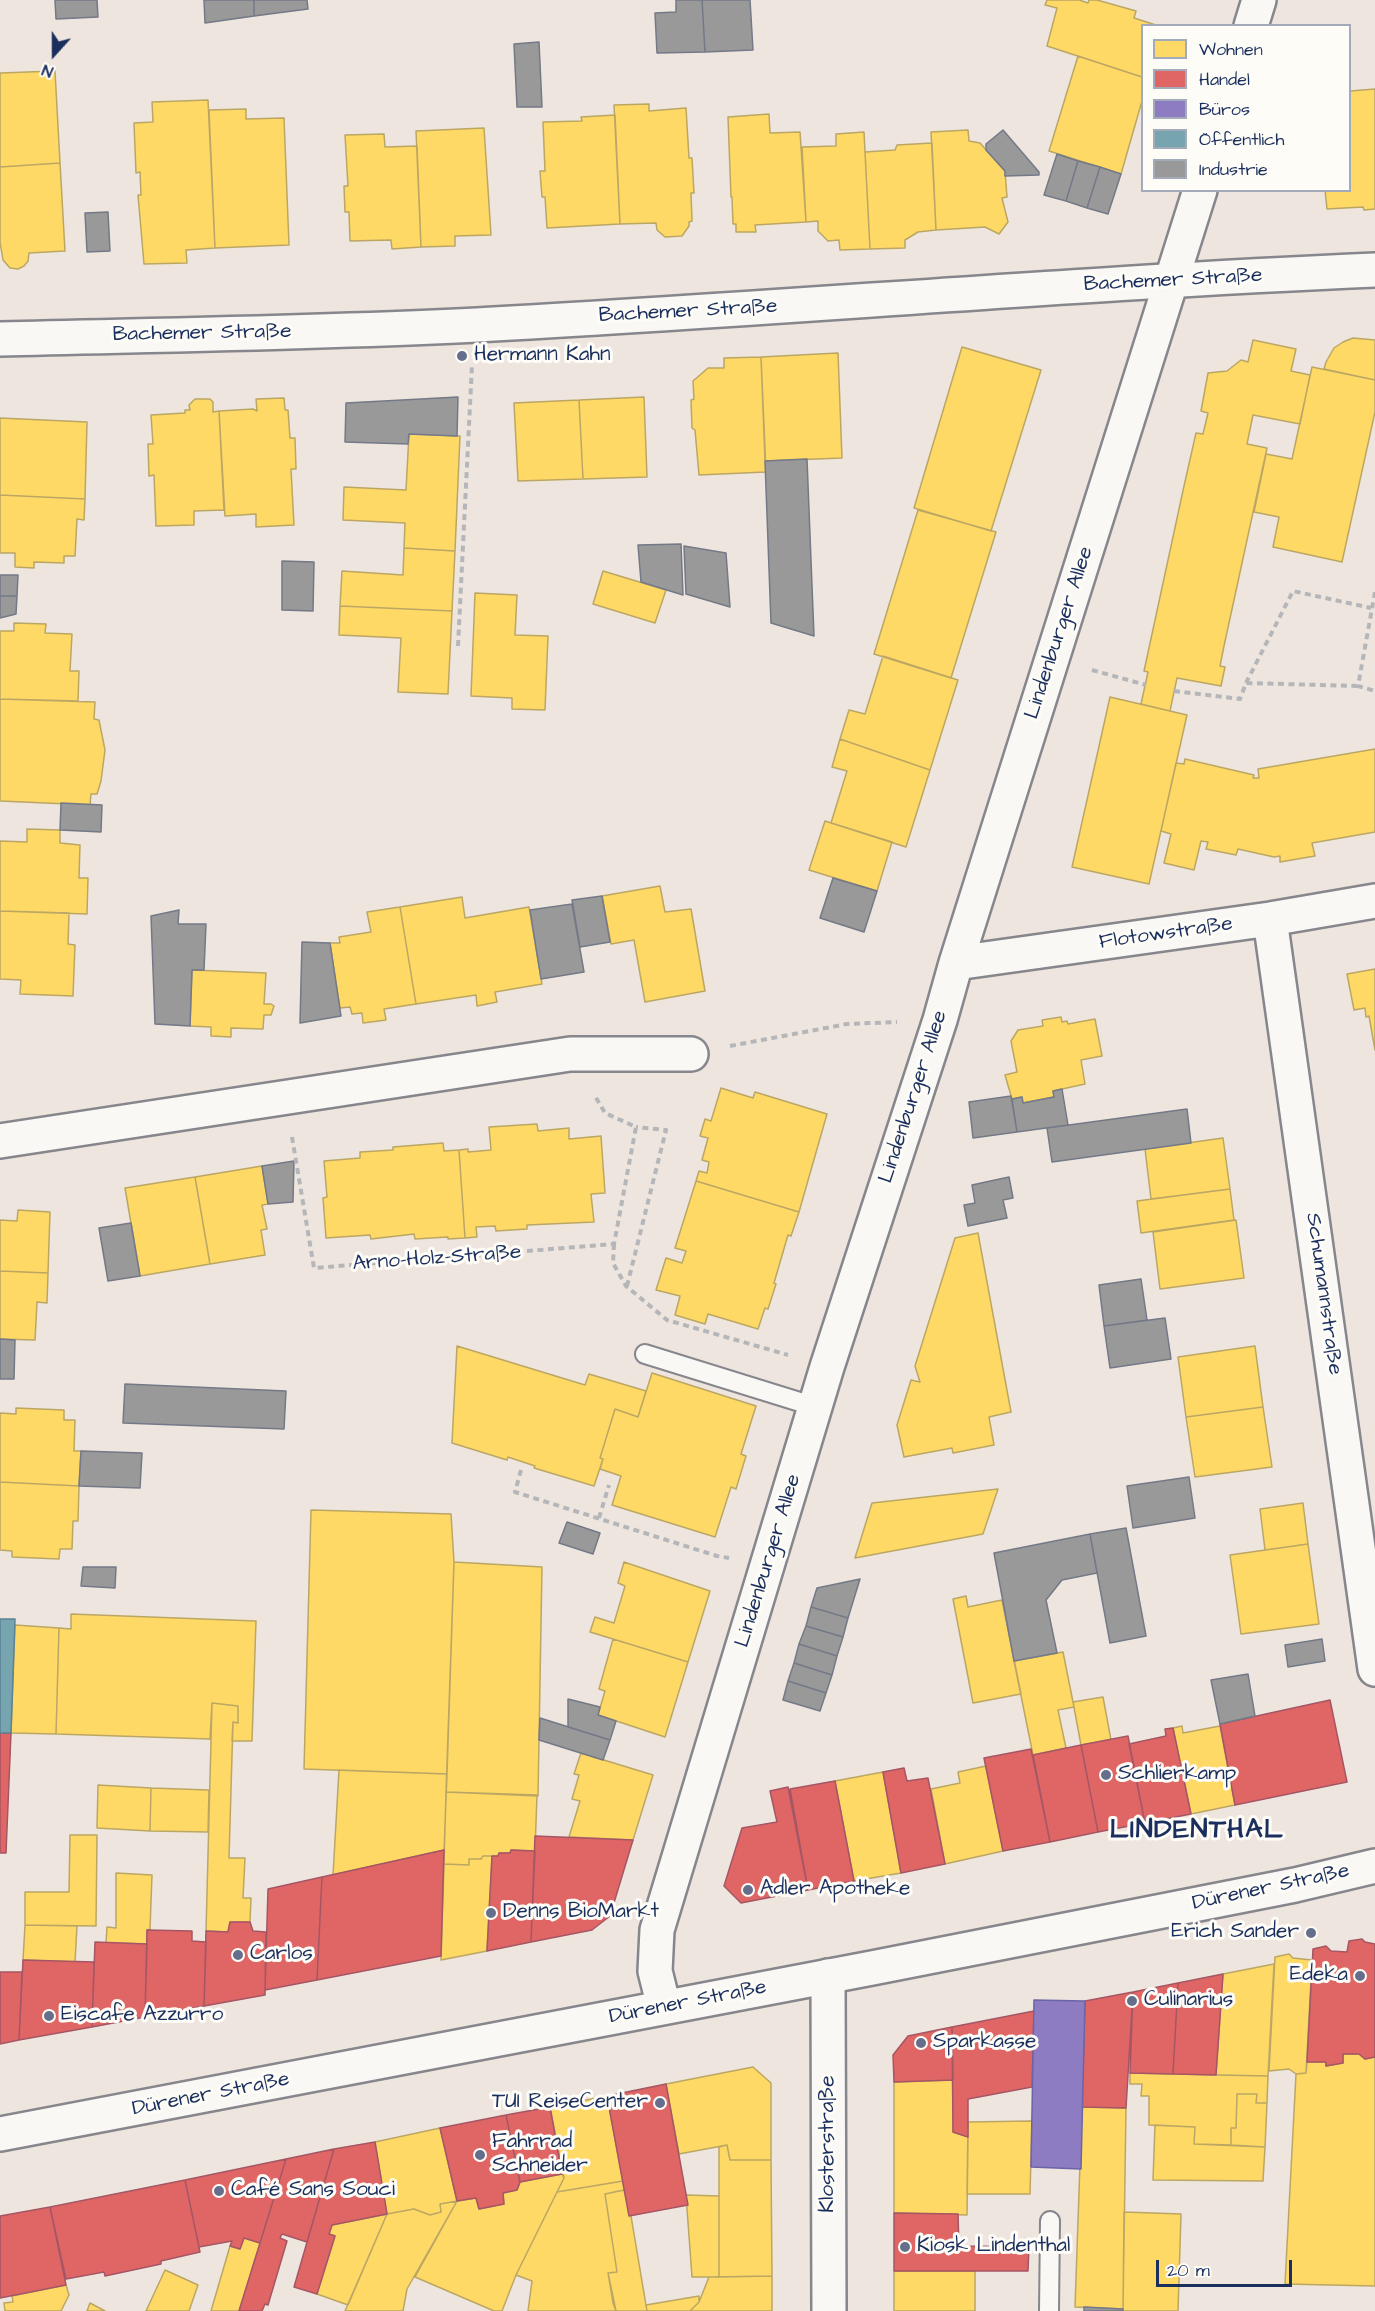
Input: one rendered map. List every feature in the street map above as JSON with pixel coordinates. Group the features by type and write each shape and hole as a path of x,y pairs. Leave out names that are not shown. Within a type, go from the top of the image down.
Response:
{"street":[{"path":"1252,24 1259,0"},
{"name":"Lindenburger Allee","path":"664,2007 654,1971 657,1930 827,1367 940,1020 1199,192"},
{"name":"Bachemer Straße","path":"0,339 475,325 914,299 1173,279 1375,270"},
{"name":"Flotowstraße","path":"956,963 1270,919 1375,901"},
{"name":"Schumannstraße","path":"1270,919 1375,1669"},
{"path":"0,1141 570,1054 691,1054"},
{"name":"Dürener Straße","path":"0,2134 1295,1885 1375,1866"},
{"name":"Klosterstraße","path":"828,1976 830,2311"}],"lane":[{"path":"645,1354 816,1407"},
{"path":"1049,2311 1050,2221"}],"path":[{"path":"458,646 475,325"},
{"path":"1174,691 1240,699 1293,591 1371,608"},
{"path":"1358,686 1375,592"},
{"path":"1052,657 1146,685"},
{"path":"1246,683 1358,686 1375,690"},
{"path":"691,1054 847,1024 940,1020"},
{"path":"570,1054 605,1113 636,1127 666,1130 626,1286"},
{"name":"Arno-Holz-Straße","path":"285,1097 314,1268 614,1244"},
{"path":"636,1127 614,1244 613,1263 626,1286 667,1320 827,1367"},
{"path":"521,1470 515,1492 717,1556 768,1564"},
{"path":"599,1518 609,1485"}],"building: Wohnen":[{"path":"1047,0 1079,0 1088,3 1089,0 1097,0 1136,11 1134,18 1153,24 1141,24 1141,77 1047,46 1057,8 1045,5"},
{"path":"1078,56 1141,77 1141,104 1121,174 1049,151"},
{"path":"55,71 60,163 0,167 0,73"},
{"path":"1375,89 1375,209 1364,210 1363,207 1327,209 1325,192 1351,192 1351,91"},
{"path":"208,100 215,248 186,250 187,263 144,264 138,195 141,195 140,172 136,173 134,123 153,122 152,102"},
{"path":"649,104 649,111 686,108 694,193 691,193 692,221 689,222 682,236 665,237 657,230 656,223 620,224 614,105"},
{"path":"246,109 246,119 284,118 289,245 215,248 209,110"},
{"path":"769,114 770,133 800,132 806,222 755,225 756,232 736,232 736,224 733,224 731,197 728,117"},
{"path":"615,115 620,224 547,228 540,171 545,171 543,122 582,121 581,117"},
{"path":"484,128 491,235 455,236 455,246 421,247 416,131"},
{"path":"968,130 969,141 980,143 1005,171 1007,197 1002,198 1008,222 999,234 985,227 936,230 931,132"},
{"path":"864,132 870,249 840,250 839,240 828,241 818,231 818,221 806,222 802,147 836,146 836,134"},
{"path":"384,134 385,147 417,146 421,247 392,249 391,240 350,241 349,212 345,212 344,186 348,186 345,135"},
{"path":"932,143 936,230 918,232 905,240 905,248 870,249 865,152 895,150 897,145"},
{"path":"60,163 65,251 29,253 28,261 24,266 18,269 10,268 3,260 0,242 0,167"},
{"path":"1353,338 1375,340 1375,380 1324,369 1334,348"},
{"path":"1253,340 1296,349 1291,371 1310,375 1300,424 1253,415 1247,444 1267,448 1220,666 1225,667 1221,686 1177,678 1170,711 1141,704 1148,672 1144,671 1196,433 1203,434 1208,413 1201,411 1208,373 1227,371 1241,360 1248,362"},
{"path":"962,347 1041,370 991,531 914,508"},
{"path":"838,353 842,458 765,461 761,357"},
{"path":"761,357 766,472 699,475 695,430 692,428 693,381 708,368 724,368 724,358"},
{"path":"1312,367 1375,380 1375,412 1342,562 1273,547 1279,517 1254,512 1266,454 1292,459"},
{"path":"644,397 647,477 583,479 579,400"},
{"path":"284,398 285,410 288,410 290,438 295,438 296,469 291,469 294,525 256,527 256,514 225,516 219,411 253,409 257,411 256,399"},
{"path":"195,399 210,399 213,402 213,412 219,411 224,510 194,511 194,525 156,526 154,475 149,476 148,444 153,444 151,415 185,413 185,410 190,410 189,405"},
{"path":"579,400 583,479 518,481 514,403"},
{"path":"0,418 87,422 85,499 0,495"},
{"path":"409,434 460,436 455,551 404,548 405,523 343,520 344,487 406,490"},
{"path":"0,495 85,499 84,520 77,519 75,556 64,556 64,563 34,562 34,568 15,567 15,553 0,553"},
{"path":"918,510 996,532 951,678 874,654"},
{"path":"404,548 455,551 452,611 340,606 342,571 403,575"},
{"path":"603,571 666,590 655,623 593,604"},
{"path":"475,593 517,595 515,635 548,636 545,710 512,709 512,698 471,696"},
{"path":"340,606 452,611 448,694 398,692 401,638 339,635"},
{"path":"14,623 46,624 45,633 72,634 70,671 79,671 78,701 0,699 0,631 14,631"},
{"path":"883,656 958,680 930,770 840,739 849,710 865,714"},
{"path":"1110,697 1187,715 1149,884 1072,867"},
{"path":"0,699 95,702 94,719 99,720 105,750 101,781 97,794 91,794 90,805 0,801"},
{"path":"840,739 930,770 906,847 831,823 847,771 832,767"},
{"path":"1375,749 1375,832 1312,843 1315,856 1280,862 1280,856 1274,857 1238,849 1236,855 1206,849 1208,842 1201,841 1194,870 1164,863 1171,834 1161,831 1176,763 1184,764 1185,759 1259,778 1258,769"},
{"path":"825,821 892,842 877,891 809,870"},
{"path":"27,829 60,830 60,843 80,845 79,878 88,878 87,914 0,911 0,841 27,842"},
{"path":"660,886 665,912 691,909 705,991 645,1002 634,940 611,944 602,896"},
{"path":"462,897 465,918 529,907 542,984 495,992 497,1002 477,1006 476,995 416,1004 400,907"},
{"path":"400,907 416,1004 384,1009 386,1020 363,1023 362,1013 352,1014 350,1007 340,1008 330,943 340,943 339,937 371,932 367,912"},
{"path":"0,911 69,913 68,944 75,945 73,996 20,994 21,980 0,979"},
{"path":"1375,969 1375,1050 1369,1016 1366,1017 1365,1008 1354,1010 1347,974"},
{"path":"192,970 266,973 264,1004 274,1006 271,1015 264,1015 263,1029 231,1028 231,1037 211,1036 211,1027 190,1026"},
{"path":"1061,1017 1062,1022 1067,1021 1068,1024 1095,1019 1102,1056 1081,1060 1085,1084 1053,1091 1054,1097 1023,1103 1022,1097 1012,1099 1005,1075 1017,1072 1011,1041 1018,1030 1043,1026 1042,1020"},
{"path":"721,1088 753,1098 755,1092 827,1114 799,1212 696,1181 699,1171 707,1173 709,1162 702,1160 708,1138 700,1136 705,1119 711,1121"},
{"path":"537,1124 538,1131 569,1128 569,1139 601,1136 605,1193 591,1194 594,1222 527,1225 527,1229 496,1231 495,1226 476,1227 477,1237 465,1238 459,1150 468,1149 468,1152 491,1150 489,1127"},
{"path":"1223,1138 1230,1189 1151,1199 1145,1149"},
{"path":"443,1143 444,1151 459,1150 465,1238 415,1239 414,1234 371,1239 370,1235 326,1238 323,1198 327,1197 324,1161 360,1158 360,1152 393,1150 393,1147"},
{"path":"262,1166 268,1204 262,1205 267,1229 261,1230 265,1255 210,1264 195,1177"},
{"path":"195,1177 210,1264 140,1276 125,1188"},
{"path":"696,1181 799,1212 791,1236 788,1235 768,1309 765,1308 758,1329 708,1314 705,1324 675,1315 680,1296 656,1290 666,1258 682,1263 686,1251 675,1248"},
{"path":"1230,1189 1234,1220 1141,1233 1137,1201"},
{"path":"18,1210 50,1212 48,1273 0,1271 0,1220 17,1221"},
{"path":"1236,1220 1244,1278 1160,1289 1153,1232"},
{"path":"978,1233 1011,1412 989,1417 994,1445 953,1453 952,1448 904,1457 897,1425 911,1380 920,1382 915,1366 955,1238"},
{"path":"0,1271 48,1273 47,1303 37,1302 35,1340 0,1339"},
{"path":"457,1346 585,1385 589,1374 646,1391 638,1417 615,1409 594,1486 534,1468 535,1466 508,1457 507,1460 452,1443"},
{"path":"1255,1346 1263,1407 1186,1417 1178,1357"},
{"path":"652,1373 756,1406 741,1454 746,1456 736,1489 731,1487 715,1537 612,1505 621,1476 600,1469 603,1459 600,1458 615,1409 638,1417"},
{"path":"1263,1407 1272,1467 1195,1477 1186,1417"},
{"path":"16,1408 64,1410 64,1420 75,1420 74,1451 81,1451 79,1486 0,1482 0,1413 16,1414"},
{"path":"0,1482 79,1486 78,1521 73,1521 72,1549 60,1549 59,1559 12,1557 12,1551 0,1550"},
{"path":"998,1489 983,1534 855,1558 872,1503"},
{"path":"1303,1503 1308,1544 1265,1550 1260,1509"},
{"path":"311,1510 451,1514 454,1562 447,1774 304,1769"},
{"path":"1308,1544 1319,1624 1241,1634 1230,1555"},
{"path":"454,1562 542,1567 538,1796 446,1792"},
{"path":"624,1562 710,1591 688,1662 590,1632 595,1617 614,1623 625,1586 618,1583"},
{"path":"966,1596 968,1607 1002,1600 1021,1694 973,1703 953,1599"},
{"path":"71,1614 256,1621 252,1741 232,1741 233,1722 238,1723 238,1706 212,1703 210,1739 56,1734 59,1628 71,1629"},
{"path":"15,1625 59,1628 56,1734 11,1733"},
{"path":"613,1639 688,1662 665,1737 598,1715 605,1691 599,1689"},
{"path":"1063,1652 1074,1707 1058,1710 1066,1748 1033,1755 1014,1661"},
{"path":"1103,1697 1111,1740 1081,1745 1073,1702"},
{"path":"212,1703 238,1706 238,1723 233,1722 229,1858 245,1858 243,1898 251,1898 250,1922 230,1922 228,1932 206,1931"},
{"path":"1182,1726 1183,1733 1220,1726 1235,1805 1191,1814 1173,1728"},
{"path":"581,1753 653,1775 633,1840 569,1837 580,1801 572,1799 579,1775 574,1774"},
{"path":"986,1766 1003,1851 945,1864 931,1789 960,1783 958,1772"},
{"path":"339,1770 447,1774 444,1850 333,1875"},
{"path":"883,1772 901,1873 854,1881 835,1781"},
{"path":"98,1785 151,1788 150,1831 97,1828"},
{"path":"151,1788 209,1790 208,1832 150,1831"},
{"path":"446,1792 537,1795 535,1851 511,1850 510,1853 499,1853 498,1856 469,1859 469,1865 444,1864"},
{"path":"70,1835 97,1835 96,1926 25,1925 25,1892 69,1892"},
{"path":"483,1856 492,1856 487,1951 441,1960 444,1864 469,1865 469,1859 481,1859"},
{"path":"116,1873 152,1875 150,1929 147,1930 147,1944 106,1943 107,1927 116,1928"},
{"path":"25,1925 77,1926 75,1962 23,1960"},
{"path":"1289,1954 1293,1958 1312,1960 1306,2073 1296,2074 1289,2069 1269,2071 1275,1957"},
{"path":"1274,1964 1268,2076 1216,2075 1223,1974"},
{"path":"1343,2054 1359,2054 1365,2059 1375,2057 1375,2286 1285,2284 1296,2074 1306,2073 1307,2062 1326,2062 1326,2066 1343,2063"},
{"path":"753,2067 771,2083 771,2160 730,2160 727,2145 679,2154 666,2084"},
{"path":"1130,2073 1268,2076 1267,2103 1256,2103 1257,2094 1237,2094 1236,2128 1231,2128 1231,2145 1194,2144 1195,2127 1149,2125 1149,2096 1141,2096 1142,2084 1130,2084"},
{"path":"953,2080 953,2132 968,2137 967,2215 894,2213 894,2082"},
{"path":"1237,2094 1257,2094 1256,2103 1267,2103 1265,2147 1231,2145 1231,2128 1236,2128"},
{"path":"607,2096 623,2181 557,2192 564,2178 550,2107"},
{"path":"1082,2107 1126,2108 1123,2309 1075,2307"},
{"path":"1032,2121 1030,2194 967,2194 968,2122"},
{"path":"1155,2125 1195,2127 1194,2144 1265,2147 1263,2181 1153,2180"},
{"path":"440,2128 457,2201 440,2204 441,2212 430,2215 414,2209 387,2214 375,2142"},
{"path":"727,2145 730,2160 771,2160 772,2276 719,2277 719,2147"},
{"path":"562,2174 564,2178 516,2275 502,2311 494,2311 415,2277 457,2201 476,2198 479,2209 504,2204 503,2193 517,2190 520,2182"},
{"path":"623,2181 624,2190 605,2194 617,2272 608,2273 616,2311 528,2311 532,2281 516,2275 557,2192"},
{"path":"624,2190 631,2216 647,2311 616,2311 613,2303 608,2273 617,2272 605,2194"},
{"path":"686,2195 719,2196 719,2277 692,2277"},
{"path":"457,2201 407,2289 403,2311 345,2311 387,2214 414,2209 430,2215 441,2212 440,2204"},
{"path":"1124,2212 1181,2214 1178,2311 1123,2311"},
{"path":"387,2214 348,2305 317,2294 335,2236 329,2234 332,2225"},
{"path":"244,2238 260,2243 239,2311 211,2311 230,2246 240,2249"},
{"path":"165,2270 198,2285 189,2311 146,2311"},
{"path":"894,2271 975,2271 975,2311 894,2311"},
{"path":"772,2276 772,2311 690,2311 699,2302 709,2277"},
{"path":"66,2285 69,2295 61,2311 5,2311 4,2303 13,2302 12,2296"},
{"path":"699,2296 699,2302 690,2311 647,2311 646,2305"},
{"path":"90,2303 105,2311 87,2311"}],"building: Handel":[{"path":"1330,1700 1347,1782 1235,1805 1220,1724"},
{"path":"1173,1728 1191,1814 1145,1823 1129,1744 1166,1736 1165,1729"},
{"path":"0,1733 11,1733 6,1853 0,1853"},
{"path":"1128,1736 1145,1823 1098,1832 1081,1745"},
{"path":"1081,1745 1098,1832 1050,1842 1033,1755"},
{"path":"1031,1749 1050,1842 1003,1851 984,1758"},
{"path":"904,1768 907,1781 928,1778 945,1864 901,1873 883,1772"},
{"path":"835,1781 854,1881 808,1890 790,1789"},
{"path":"788,1787 808,1890 741,1903 724,1886 742,1828 777,1822 770,1791"},
{"path":"535,1836 633,1840 610,1916 592,1930 531,1942"},
{"path":"444,1850 441,1956 317,1980 322,1877"},
{"path":"511,1850 535,1851 531,1942 487,1951 492,1856 498,1856 499,1853 510,1853"},
{"path":"322,1877 317,1980 265,1990 268,1889"},
{"path":"230,1922 250,1922 253,1931 266,1932 265,1995 204,2006 206,1931 228,1932"},
{"path":"147,1930 192,1931 192,1941 206,1942 204,2006 145,2017"},
{"path":"1362,1939 1375,1944 1375,2057 1365,2059 1359,2054 1343,2054 1343,2063 1326,2066 1326,2062 1307,2062 1313,1949 1326,1946 1331,1951 1347,1952 1349,1941"},
{"path":"95,1942 147,1944 145,2017 92,2027"},
{"path":"23,1960 94,1962 92,2027 19,2040"},
{"path":"0,1972 22,1972 19,2040 0,2044"},
{"path":"1223,1974 1216,2075 1173,2074 1178,1983"},
{"path":"1178,1983 1173,2074 1130,2073 1133,1992"},
{"path":"1133,1992 1126,2108 1082,2107 1085,2001"},
{"path":"1034,2011 1032,2087 968,2099 968,2137 953,2132 952,2027"},
{"path":"952,2027 953,2080 894,2082 893,2055 908,2036"},
{"path":"666,2084 688,2205 629,2216 607,2096"},
{"path":"550,2107 562,2174 520,2182 506,2115"},
{"name":"Fahrrad Schneider","path":"506,2115 520,2182 517,2190 503,2193 504,2204 479,2209 476,2198 457,2201 440,2128"},
{"path":"375,2142 387,2214 332,2225 329,2234 335,2236 317,2294 294,2287 334,2149"},
{"path":"334,2149 307,2242 282,2234 280,2238 287,2241 268,2305 265,2304 262,2311 239,2311 286,2159"},
{"path":"286,2159 260,2243 244,2238 240,2249 230,2246 232,2241 199,2247 185,2180"},
{"path":"185,2180 200,2252 161,2261 161,2264 105,2276 104,2272 66,2279 50,2207"},
{"path":"50,2207 66,2285 0,2298 0,2216"},
{"path":"894,2213 958,2214 959,2246 1029,2247 1028,2271 894,2271"}],"building: Büros":[{"path":"1034,2000 1085,2001 1081,2169 1031,2167"}],"building: Öffentlich":[{"path":"0,1619 15,1619 11,1733 0,1733"}],"building: Industrie":[{"path":"55,0 97,0 98,17 56,19"},
{"path":"204,0 254,0 254,16 205,23"},
{"path":"254,0 307,0 308,9 254,16"},
{"path":"676,0 702,0 705,52 657,53 655,13 676,12"},
{"path":"702,0 750,0 753,50 705,52"},
{"path":"539,42 542,107 517,107 514,44"},
{"path":"1003,130 1039,172 1039,175 1005,176 1005,171 986,150 986,144"},
{"path":"1057,154 1078,161 1066,201 1044,195"},
{"path":"1078,161 1100,167 1087,208 1066,201"},
{"path":"1100,167 1121,174 1108,214 1087,208"},
{"path":"108,212 110,251 87,252 85,213"},
{"path":"458,397 457,436 409,434 408,444 345,442 346,403"},
{"path":"807,459 814,636 771,623 765,461"},
{"path":"681,544 683,595 641,582 638,545"},
{"path":"684,546 726,553 730,607 686,594"},
{"path":"282,561 314,562 313,611 282,610"},
{"path":"0,575 18,575 17,596 0,596"},
{"path":"0,596 17,596 16,614 0,618"},
{"path":"61,803 102,805 101,832 60,830"},
{"path":"833,878 877,891 864,932 820,918"},
{"path":"602,896 610,942 580,947 572,900"},
{"path":"572,904 584,972 541,979 530,910"},
{"path":"179,910 178,924 206,924 204,970 192,970 190,1026 155,1024 151,916"},
{"path":"302,942 330,943 341,1016 300,1023"},
{"path":"1062,1089 1068,1125 1017,1132 1012,1099 1022,1097 1023,1103 1054,1097 1053,1091"},
{"path":"1011,1096 1017,1132 973,1138 969,1102"},
{"path":"1187,1109 1191,1143 1052,1162 1047,1128"},
{"path":"294,1161 293,1202 268,1204 262,1166"},
{"path":"1009,1177 1013,1198 1003,1200 1007,1218 968,1226 964,1205 975,1203 972,1185"},
{"path":"131,1223 140,1276 108,1281 99,1228"},
{"path":"1141,1279 1147,1320 1104,1326 1099,1285"},
{"path":"1165,1318 1171,1359 1110,1368 1104,1326"},
{"path":"0,1339 15,1340 14,1379 0,1379"},
{"path":"125,1384 286,1391 284,1429 123,1423"},
{"path":"81,1451 142,1453 140,1488 79,1486"},
{"path":"1189,1477 1195,1518 1133,1528 1127,1486"},
{"path":"567,1522 600,1533 593,1554 559,1543"},
{"path":"1126,1528 1146,1636 1110,1643 1090,1534"},
{"path":"1090,1534 1097,1573 1062,1580 1046,1600 1057,1653 1014,1661 994,1553"},
{"path":"83,1567 116,1567 115,1588 81,1586"},
{"path":"860,1579 848,1618 811,1607 817,1588"},
{"path":"811,1607 848,1618 843,1637 806,1626"},
{"path":"806,1626 843,1637 837,1656 799,1644"},
{"path":"1322,1639 1325,1661 1288,1667 1285,1645"},
{"path":"799,1644 837,1656 832,1675 794,1663"},
{"path":"794,1663 832,1675 826,1693 788,1681"},
{"path":"1248,1674 1255,1716 1220,1724 1211,1680"},
{"path":"788,1681 826,1693 820,1711 783,1700"},
{"path":"568,1699 600,1707 598,1715 616,1721 610,1740 568,1727"},
{"path":"540,1718 610,1740 603,1760 539,1740"},
{"path":"1084,2307 1123,2309 1123,2311 1084,2311"}],"place":[{"name":"Hermann Kahn","path":"462,356"},
{"name":"Schlierkamp","path":"1106,1775"},
{"name":"Adler Apotheke","path":"748,1890"},
{"name":"Denns BioMarkt","path":"491,1913"},
{"name":"Erich Sander","path":"1311,1933"},
{"name":"Carlos","path":"238,1955"},
{"name":"Edeka","path":"1360,1976"},
{"name":"Culinarius","path":"1132,2001"},
{"name":"Eiscafe Azzurro","path":"49,2016"},
{"name":"Sparkasse","path":"921,2043"},
{"name":"TUI ReiseCenter","path":"660,2103"},
{"name":"Fahrrad Schneider","path":"480,2155"},
{"name":"Café Sans Souci","path":"219,2191"},
{"name":"Kiosk Lindenthal","path":"905,2247"}],"district":[{"name":"LINDENTHAL","path":"1197,1831"}]}
